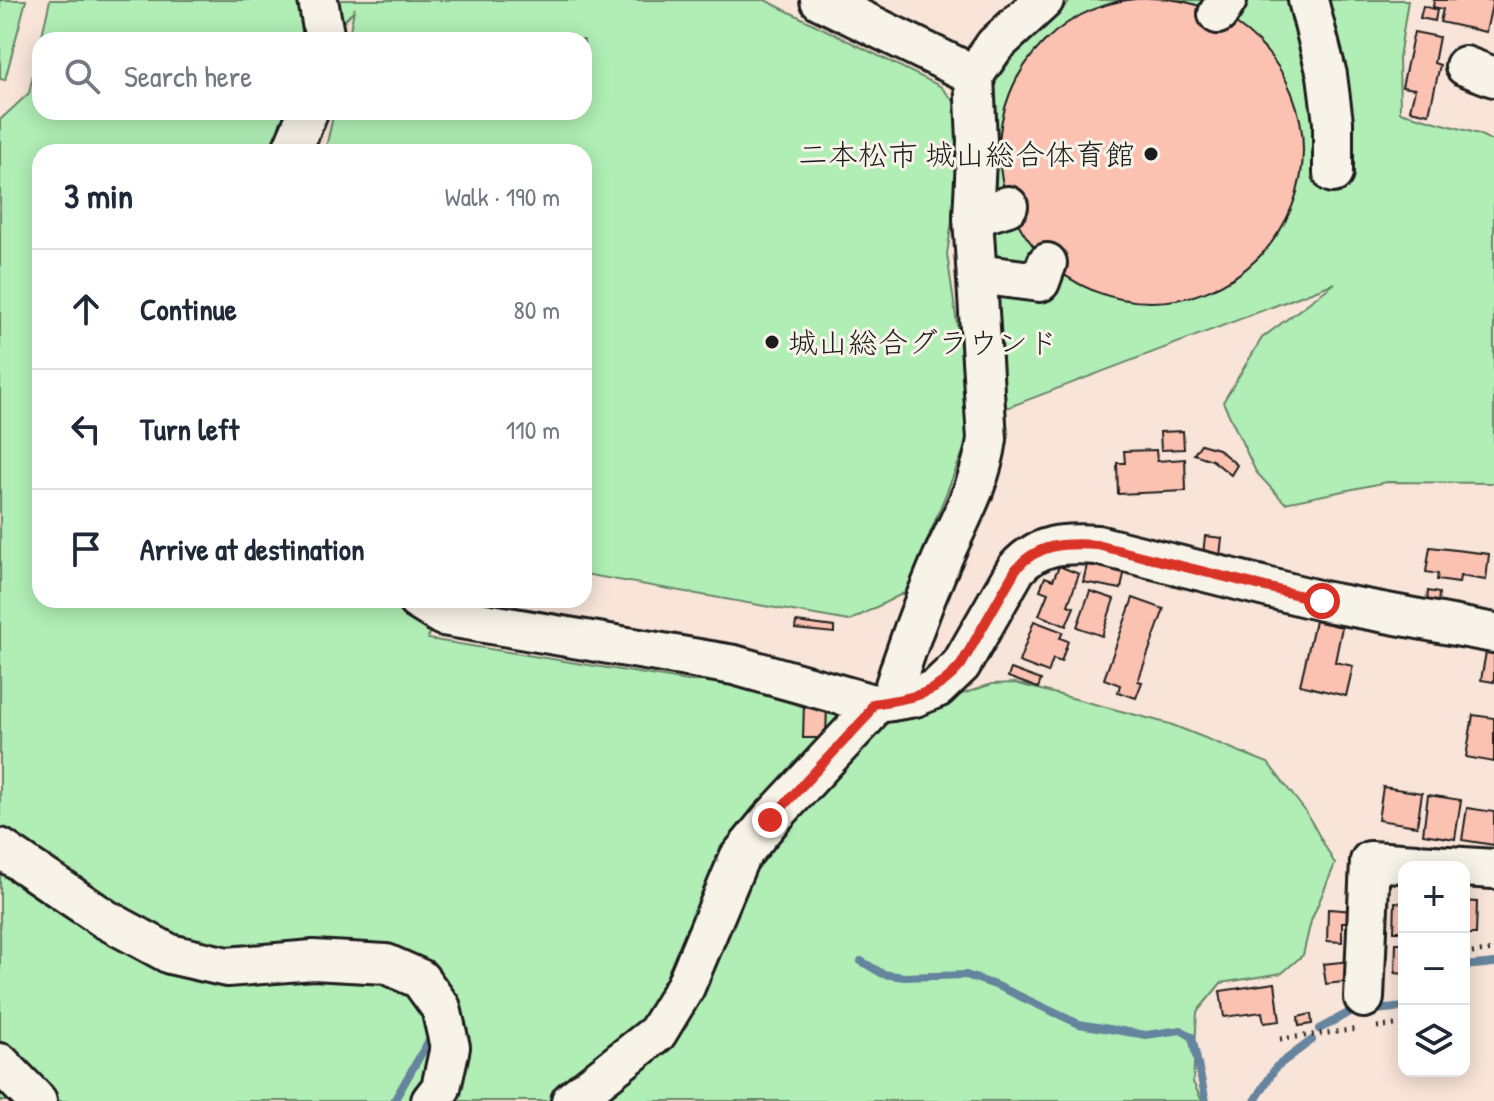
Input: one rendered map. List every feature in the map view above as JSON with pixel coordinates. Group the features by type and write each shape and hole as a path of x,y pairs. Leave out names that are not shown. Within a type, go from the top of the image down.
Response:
{"street":[{"path":"318,0 324,32"},
{"path":"820,0 974,75"},
{"path":"1308,0 1327,75 1333,122 1333,173"},
{"path":"571,1101 657,1033 685,987 739,858 770,820 882,703 972,497 984,462 987,439 973,217 977,141 974,75 1024,7"},
{"path":"294,144 305,120"},
{"path":"973,217 1008,206"},
{"path":"977,274 1040,282 1047,263"},
{"path":"430,608 443,616 734,665 882,703 915,697 937,688 950,678 961,665 1026,557 1043,548 1065,543 1097,545 1322,601 1494,633"},
{"path":"0,848 105,919 170,954 227,967 313,960 386,964 420,979 441,1008 450,1047 441,1088 431,1101"},
{"path":"1364,998 1370,861 1494,869"},
{"path":"0,1063 37,1101"}],"path":[{"path":"1470,953 1494,950"},
{"path":"1280,1039 1398,1025"}],"green space":[{"path":"0,0 26,0 5,80 0,79"},
{"name":"城山総合グラウンド","path":"50,0 765,0 940,86 968,116 947,254 972,430 906,592 849,621 592,575 592,144 327,144 332,120 592,120 592,32 350,32 354,10 334,32 43,32"},
{"path":"1072,0 1408,0 1399,58 1400,112 1479,134 1494,142 1494,483 1387,482 1285,503 1256,472 1223,402 1262,338 1335,283 988,415 985,97 1027,37"},
{"path":"32,79 32,120 288,120 278,144 32,144 32,608 412,608 431,621 428,639 688,681 746,682 842,713 843,720 655,1018 555,1101 453,1101 437,972 417,956 373,948 429,1017 435,1061 416,1101 0,1101 0,120 29,93"},
{"path":"1015,683 1170,724 1268,763 1306,812 1335,864 1311,921 1303,955 1282,973 1221,983 1197,1012 1193,1082 1202,1101 591,1101 760,849 882,717 992,684"}],"building":[{"name":"二本松市 城山総合体育館","path":"1136,-1 1166,-1 1195,5 1223,16 1247,33 1268,54 1285,78 1296,106 1302,135 1302,165 1296,194 1285,222 1268,246 1247,267 1223,284 1195,295 1166,301 1136,301 1107,295 1079,284 1055,267 1034,246 1017,222 1006,194 1000,165 1000,135 1006,106 1017,78 1034,54 1055,33 1079,16 1107,5"},
{"path":"1434,0 1493,0 1486,32 1440,22 1443,9 1433,7"},
{"path":"1423,6 1437,10 1435,21 1420,18"},
{"path":"1414,32 1439,37 1434,63 1440,65 1429,114 1410,110 1415,89 1402,87"},
{"path":"1183,431 1184,449 1161,450 1160,432"},
{"path":"1201,444 1218,449 1237,465 1231,475 1212,460 1194,454"},
{"path":"1156,450 1157,461 1185,459 1186,491 1118,494 1117,463 1125,463 1124,451"},
{"path":"1205,536 1222,538 1220,556 1203,555"},
{"path":"1430,547 1489,554 1486,580 1460,576 1459,583 1437,580 1438,574 1426,572"},
{"path":"1088,561 1125,568 1121,589 1083,582"},
{"path":"1059,566 1079,574 1068,605 1074,607 1066,626 1039,615 1048,593 1040,590 1045,577 1053,580"},
{"path":"1090,591 1114,599 1102,636 1077,627"},
{"path":"1428,591 1439,593 1438,604 1427,603"},
{"path":"1133,598 1164,609 1138,681 1142,682 1136,698 1118,692 1120,685 1104,679"},
{"path":"1034,621 1063,632 1060,638 1068,641 1061,662 1053,659 1048,673 1019,662"},
{"path":"1315,621 1342,627 1335,662 1353,666 1346,696 1300,685"},
{"path":"796,622 834,627 834,633 795,629"},
{"path":"1486,652 1494,654 1494,682 1481,680"},
{"path":"1011,669 1041,680 1038,688 1008,677"},
{"path":"804,704 827,705 826,738 803,738"},
{"path":"1473,715 1494,718 1494,762 1466,757"},
{"path":"1383,787 1422,793 1417,826 1378,820"},
{"path":"1428,795 1461,800 1455,839 1423,834"},
{"path":"1467,808 1494,812 1494,845 1462,840"},
{"path":"1470,901 1477,902 1476,934 1470,934"},
{"path":"1395,902 1398,902 1398,931 1394,931"},
{"path":"1328,909 1356,911 1355,922 1342,922 1342,942 1327,941"},
{"path":"1396,943 1398,943 1398,973 1395,973"},
{"path":"1350,961 1352,981 1326,984 1323,964"},
{"path":"1275,983 1280,1021 1264,1023 1262,1012 1224,1017 1220,991"},
{"path":"1311,1014 1312,1024 1299,1026 1298,1017"}],"waterway":[{"path":"861,961 883,974 904,977 966,975 998,986 1079,1024 1146,1035 1181,1030 1192,1037 1206,1101"},
{"path":"1470,965 1494,963"},
{"path":"1319,1029 1348,1013 1398,1008"},
{"path":"1255,1101 1276,1067 1312,1040"},
{"path":"394,1101 428,1042"}],"place":[{"name":"二本松市 城山総合体育館","path":"1151,154"},
{"name":"城山総合グラウンド","path":"772,342"}],"route":[{"path":"770,820 866,717 873,704 915,697 937,688 950,678 961,665 1016,569 1026,557 1043,548 1065,543 1097,545 1322,601"}]}
